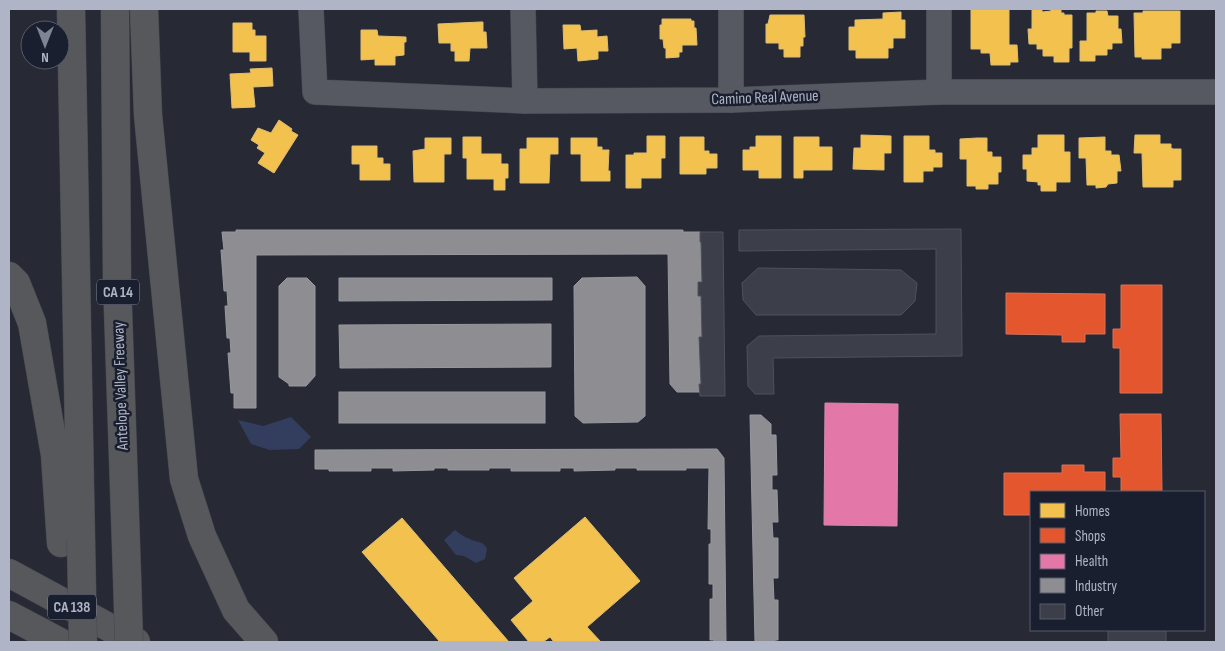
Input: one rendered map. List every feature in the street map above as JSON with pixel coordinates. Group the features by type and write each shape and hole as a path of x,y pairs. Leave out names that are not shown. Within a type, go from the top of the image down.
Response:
{"highway":[{"name":"CA 14","path":"72,9 71,542 83,642"},
{"name":"Antelope Valley Freeway","path":"115,9 117,280 130,642"},
{"path":"144,9 148,115 184,479 202,536 236,610 264,642"},
{"path":"9,276 16,283 32,323 71,542 75,642"},
{"name":"CA 138","path":"9,573 136,642"},
{"path":"9,615 60,642"}],"street":[{"name":"Camino Real Avenue","path":"312,9 315,92 525,101 731,100 939,92 1216,92"},
{"path":"523,9 525,101"},
{"path":"731,9 731,100"},
{"path":"939,9 939,92"}],"water":[{"path":"291,417 311,437 299,449 270,450 251,444 238,420 263,426"},
{"path":"455,530 466,537 484,544 487,549 485,559 476,563 464,556 456,555 444,540"}],"building: Homes":[{"path":"971,9 1009,9 1009,45 1017,45 1018,62 1010,62 1010,65 991,65 990,53 981,53 981,49 971,49"},
{"path":"1032,9 1042,9 1042,12 1051,11 1051,9 1061,9 1061,13 1064,13 1064,15 1072,15 1072,48 1069,48 1069,62 1054,62 1054,56 1043,56 1043,49 1037,49 1037,44 1029,44 1028,29 1032,29"},
{"path":"1096,11 1107,11 1108,16 1118,16 1118,29 1121,29 1122,43 1112,43 1112,49 1107,49 1107,55 1095,55 1095,61 1080,61 1080,41 1087,41 1087,13 1096,13"},
{"path":"1143,11 1180,11 1180,43 1171,43 1171,48 1161,48 1161,59 1135,57 1134,13 1143,13"},
{"path":"901,12 901,20 905,20 905,38 893,38 893,48 888,48 888,58 856,58 856,50 849,50 849,27 855,27 855,20 883,19 883,13"},
{"path":"770,15 804,15 805,37 803,37 803,46 800,46 800,57 784,57 784,49 779,49 779,43 766,43 766,24 768,24"},
{"path":"662,19 691,19 691,21 694,21 697,45 682,45 682,52 679,52 679,57 666,58 666,48 664,48 663,39 660,39"},
{"path":"483,22 483,32 486,32 487,48 470,48 469,61 455,61 455,51 451,51 451,43 439,43 438,24"},
{"path":"233,23 252,23 252,30 255,30 255,36 266,36 266,61 250,61 250,52 233,52"},
{"path":"563,25 580,25 581,31 597,30 597,37 607,36 608,51 598,51 598,59 578,61 577,48 564,49"},
{"path":"361,30 377,30 378,36 406,37 404,55 395,56 395,65 375,65 375,59 361,60"},
{"path":"272,68 273,86 253,87 255,107 232,108 230,74 251,73 250,69"},
{"path":"279,120 298,135 274,173 258,163 265,153 257,148 259,145 251,140 258,128 271,133"},
{"path":"861,135 891,136 891,153 884,153 884,170 853,169 854,148 861,148"},
{"path":"1038,135 1064,135 1064,152 1070,152 1070,182 1056,182 1056,191 1041,191 1041,185 1038,185 1038,182 1027,181 1027,169 1023,169 1023,155 1032,155 1032,148 1038,148"},
{"path":"1135,135 1160,135 1160,144 1171,144 1173,149 1181,149 1181,180 1173,180 1173,187 1143,187 1142,153 1134,153"},
{"path":"647,136 665,136 665,158 661,158 661,178 641,178 641,188 626,188 626,155 647,153"},
{"path":"756,136 781,136 781,178 759,178 759,170 743,170 743,150 750,150 750,147 756,147"},
{"path":"904,136 929,136 929,150 935,150 935,153 942,153 942,167 933,167 933,171 923,171 923,182 904,182"},
{"path":"463,137 481,137 481,154 501,154 501,164 508,164 508,178 505,178 505,190 494,190 494,179 467,179 467,158 463,158"},
{"path":"680,137 704,137 704,151 709,151 709,154 717,154 717,168 706,168 706,174 680,174"},
{"path":"794,137 819,137 819,147 832,147 832,170 803,170 803,178 794,178"},
{"path":"1105,137 1105,151 1111,151 1111,155 1119,155 1121,171 1117,171 1117,183 1096,188 1096,185 1087,185 1086,158 1079,158 1079,138"},
{"path":"425,138 451,138 451,154 444,154 444,182 414,182 413,151 425,149"},
{"path":"527,138 558,138 558,154 550,154 549,183 520,183 520,149 527,149"},
{"path":"571,138 597,138 597,147 602,147 602,150 609,150 608,171 610,171 610,181 581,181 581,154 571,154"},
{"path":"987,138 987,152 992,152 992,157 1001,157 1001,172 998,172 998,184 988,184 988,189 976,189 976,186 967,186 967,159 960,159 960,139"},
{"path":"352,146 377,146 377,158 383,158 383,164 390,164 390,180 360,180 360,164 352,164"},
{"path":"585,517 640,581 587,627 601,642 554,642 550,637 543,642 529,642 511,620 533,601 514,578"},
{"path":"402,518 509,642 440,642 362,552"}],"building: Shops":[{"path":"1121,285 1162,285 1162,393 1120,393 1120,348 1113,348 1113,329 1121,329"},
{"path":"1006,293 1105,294 1105,334 1085,334 1085,342 1062,342 1062,335 1006,334"},
{"path":"1120,414 1161,414 1162,491 1121,491 1121,477 1113,477 1113,458 1121,458"},
{"path":"1062,465 1084,465 1084,472 1105,472 1105,491 1030,491 1030,515 1004,515 1004,473 1062,473"}],"building: Health":[{"path":"825,403 898,404 897,526 824,525"}],"building: Industry":[{"path":"236,230 683,230 683,232 700,232 702,282 698,282 698,296 701,296 702,337 699,337 700,392 677,392 670,384 668,254 256,255 256,408 234,408 234,393 231,393 228,353 231,353 230,338 227,338 225,306 228,306 227,291 224,291 221,250 224,250 222,232 236,232"},
{"path":"637,277 645,286 645,416 638,422 583,423 575,416 574,286 582,278"},
{"path":"287,278 307,278 315,286 315,376 306,386 289,386 279,377 279,286"},
{"path":"339,278 552,278 552,300 339,301"},
{"path":"551,324 551,367 340,368 339,325"},
{"path":"339,392 545,392 545,423 339,423"},
{"path":"750,415 761,415 771,424 771,435 776,435 777,475 772,475 772,490 777,490 778,522 772,522 773,538 778,538 778,578 773,578 774,600 778,600 778,640 775,640 775,642 755,642"},
{"path":"717,449 724,458 726,642 710,640 710,599 713,599 713,584 709,584 711,529 708,529 709,468 637,470 637,468 615,468 615,470 574,471 574,468 560,468 560,471 511,471 511,468 448,470 448,468 434,468 434,470 393,471 393,468 371,468 371,471 315,469 315,450"}],"building: Other":[{"path":"961,229 962,356 773,358 774,394 755,394 748,386 747,346 759,336 936,334 936,249 739,251 739,230"},
{"path":"700,232 723,232 725,396 700,396 699,337 702,337 701,296 698,296 698,282 702,282"},
{"path":"758,268 901,270 917,283 915,301 901,315 756,315 743,300 742,283"},
{"path":"1108,631 1166,631 1166,642 1108,642"}]}
